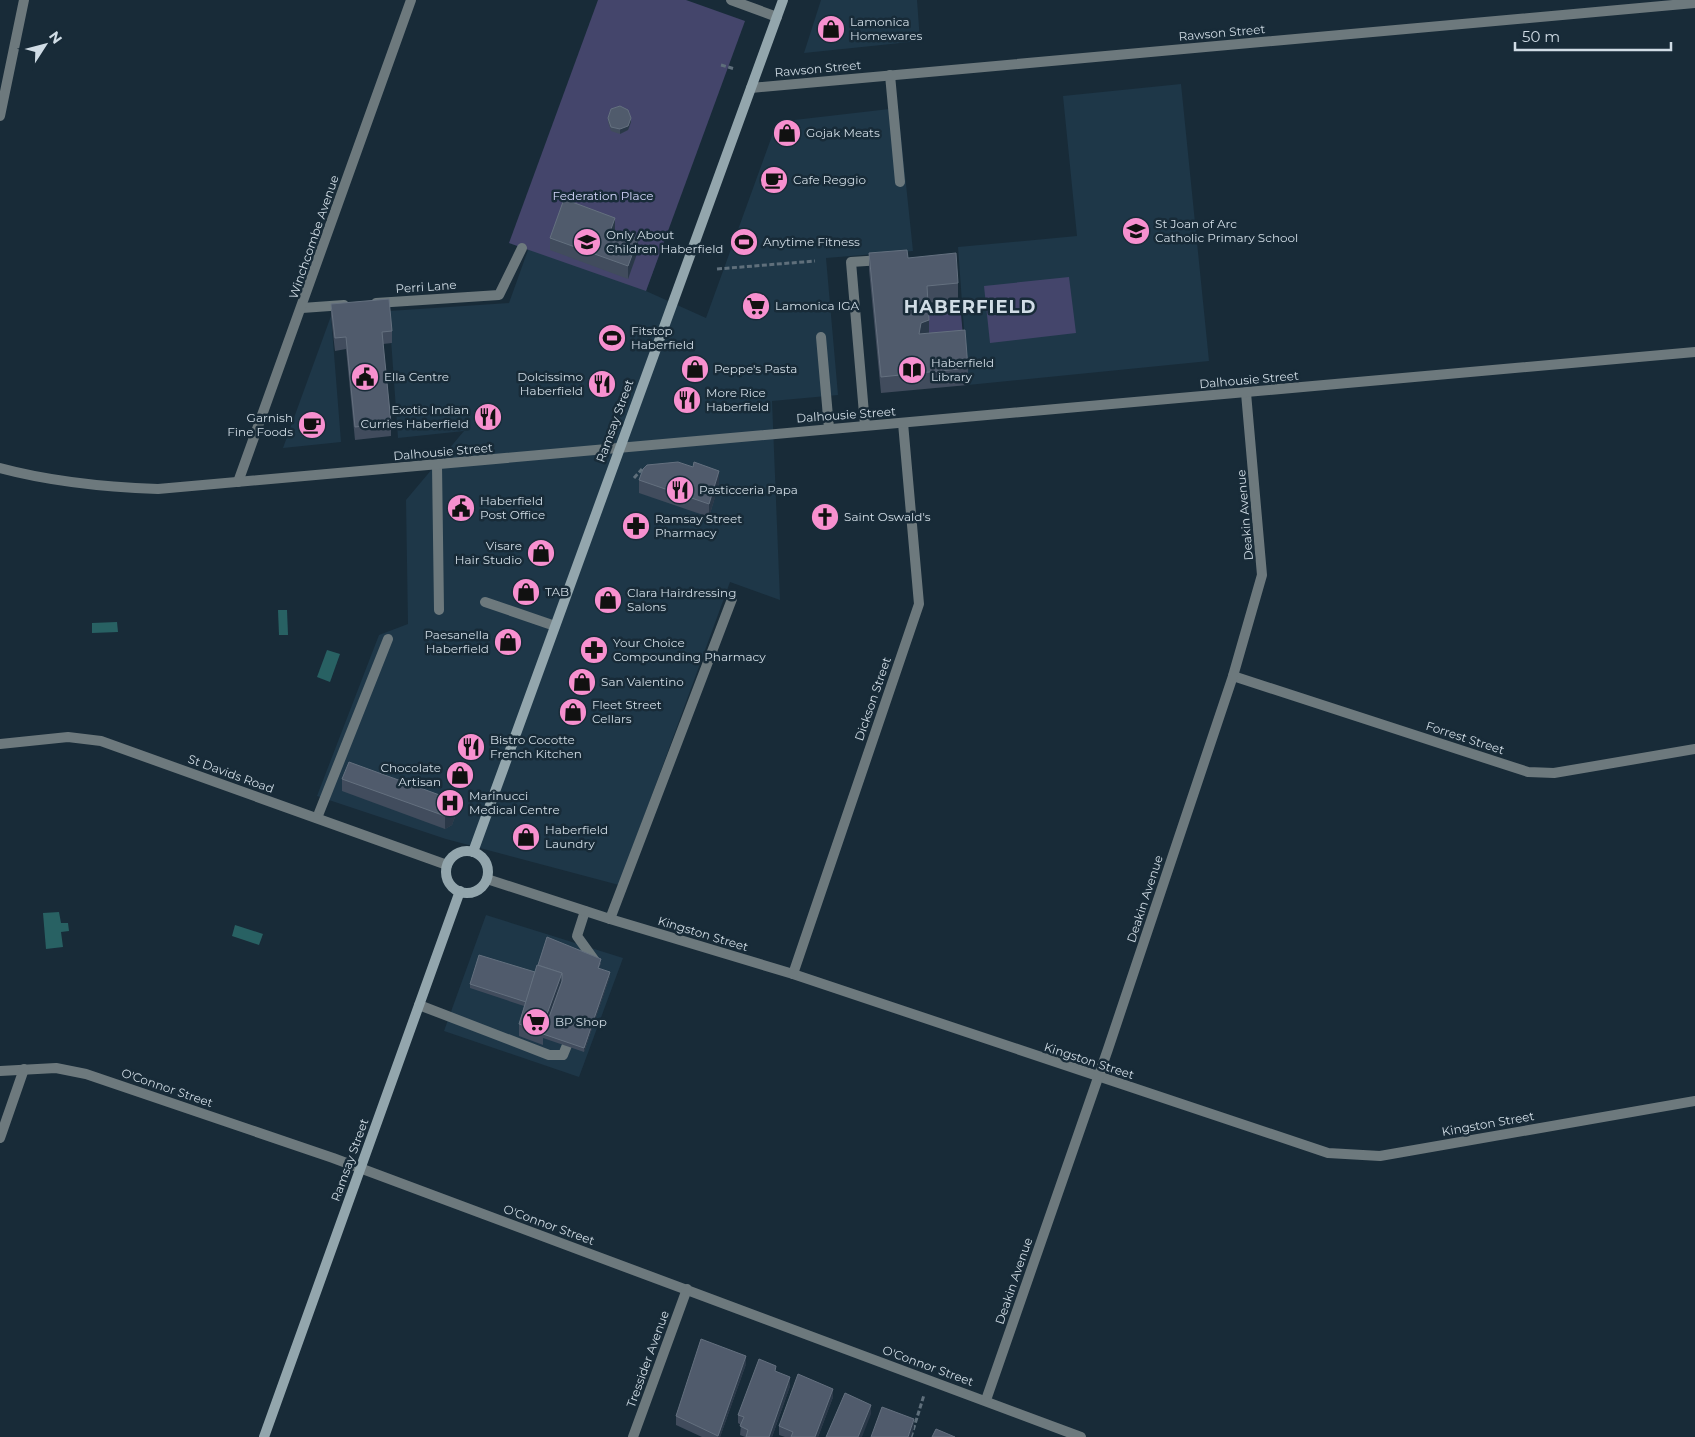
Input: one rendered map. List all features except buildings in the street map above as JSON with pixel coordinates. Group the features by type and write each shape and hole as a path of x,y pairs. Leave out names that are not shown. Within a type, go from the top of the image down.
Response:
{"main road":[{"name":"Ramsay Street","path":"473,852 618,449 783,0"},
{"path":"460,852 473,852 486,863 487,879 476,891 460,892 448,881 447,865 460,852"},
{"name":"Ramsay Street","path":"264,1437 460,892"}],"street":[{"path":"0,116 3,88 24,0"},
{"name":"Winchcombe Avenue","path":"238,482 302,308 410,0"},
{"path":"731,0 777,17"},
{"name":"Rawson Street","path":"751,88 1695,3"},
{"path":"890,75 900,182"},
{"name":"Perri Lane","path":"302,308 499,295 522,248"},
{"path":"864,425 852,262 896,259"},
{"path":"820,337 829,428"},
{"name":"Dalhousie Street","path":"0,468 54,480 111,487 158,488 618,449 829,428 903,424 1695,352"},
{"name":"Deakin Avenue","path":"986,1400 1098,1078 1232,676 1262,575 1246,393"},
{"name":"Dickson Street","path":"793,974 919,604 903,424"},
{"path":"437,465 439,610"},
{"path":"610,920 732,599"},
{"path":"485,602 555,626"},
{"path":"317,818 388,639"},
{"name":"Forrest Street","path":"1232,676 1528,772 1554,773 1695,749"},
{"name":"St Davids Road","path":"0,744 68,737 101,741 447,865"},
{"name":"Kingston Street","path":"487,879 610,920 793,974 1098,1078 1328,1153 1380,1156 1695,1101"},
{"path":"585,911 577,936 595,961 589,980"},
{"path":"419,1006 549,1055 563,1055 577,1018"},
{"name":"O'Connor Street","path":"0,1071 56,1068 86,1074 360,1168 1081,1437"},
{"path":"0,1138 24,1069"},
{"name":"Tressider Avenue","path":"633,1437 687,1289"}],"path":[{"path":"721,65 735,69"},
{"path":"717,269 816,261"},
{"path":"634,478 642,470"},
{"path":"911,1437 929,1380"}],"shaded area":[{"path":"821,0 917,0 920,41 804,53"},
{"name":"St Joan of Arc Catholic Primary School","path":"1181,84 1209,361 968,385 958,247 1077,236 1063,96"},
{"path":"898,108 913,251 826,258 838,395 772,401 780,600 730,582 619,885 446,839 317,796 379,635 408,624 406,500 464,431 398,438 389,311 509,303 528,250 509,243 664,241 646,291 706,318 777,122"},
{"path":"331,316 341,442 283,448"},
{"path":"278,610 287,610 288,635 279,635"},
{"path":"117,622 118,632 92,633 92,623"},
{"path":"327,650 340,654 330,682 317,677"},
{"path":"59,912 61,923 68,923 69,931 61,932 63,947 46,949 43,913"},
{"path":"486,915 623,958 579,1077 444,1031"},
{"path":"235,925 263,934 259,945 232,936"}],"green space":[{"name":"Federation Place","path":"598,0 686,0 745,21 646,291 509,243"},
{"path":"1069,277 1076,333 990,343 984,286"},
{"path":"960,303 964,347 919,350 915,307"}],"place":[{"name":"Lamonica Homewares","path":"831,29"},
{"name":"Gojak Meats","path":"787,133"},
{"name":"Cafe Reggio","path":"774,180"},
{"name":"St Joan of Arc Catholic Primary School","path":"1136,231"},
{"name":"Only About Children Haberfield","path":"587,242"},
{"name":"Anytime Fitness","path":"744,242"},
{"name":"Lamonica IGA","path":"756,306"},
{"name":"Fitstop Haberfield","path":"612,338"},
{"name":"Peppe's Pasta","path":"695,369"},
{"name":"Haberfield Library","path":"912,370"},
{"name":"Ella Centre","path":"365,377"},
{"name":"Dolcissimo Haberfield","path":"602,384"},
{"name":"More Rice Haberfield","path":"687,400"},
{"name":"Exotic Indian Curries Haberfield","path":"488,417"},
{"name":"Garnish Fine Foods","path":"312,425"},
{"name":"Pasticceria Papa","path":"680,490"},
{"name":"Haberfield Post Office","path":"461,508"},
{"name":"Saint Oswald's","path":"825,517"},
{"name":"Ramsay Street Pharmacy","path":"636,526"},
{"name":"Visare Hair Studio","path":"541,553"},
{"name":"TAB","path":"526,592"},
{"name":"Clara Hairdressing Salons","path":"608,600"},
{"name":"Paesanella Haberfield","path":"508,642"},
{"name":"Your Choice Compounding Pharmacy","path":"594,650"},
{"name":"San Valentino","path":"582,682"},
{"name":"Fleet Street Cellars","path":"573,712"},
{"name":"Bistro Cocotte French Kitchen","path":"471,747"},
{"name":"Chocolate Artisan","path":"460,775"},
{"name":"Marinucci Medical Centre","path":"450,803"},
{"name":"Haberfield Laundry","path":"526,837"},
{"name":"BP Shop","path":"536,1022"}],"district":[{"name":"HABERFIELD","path":"970,307"}]}
